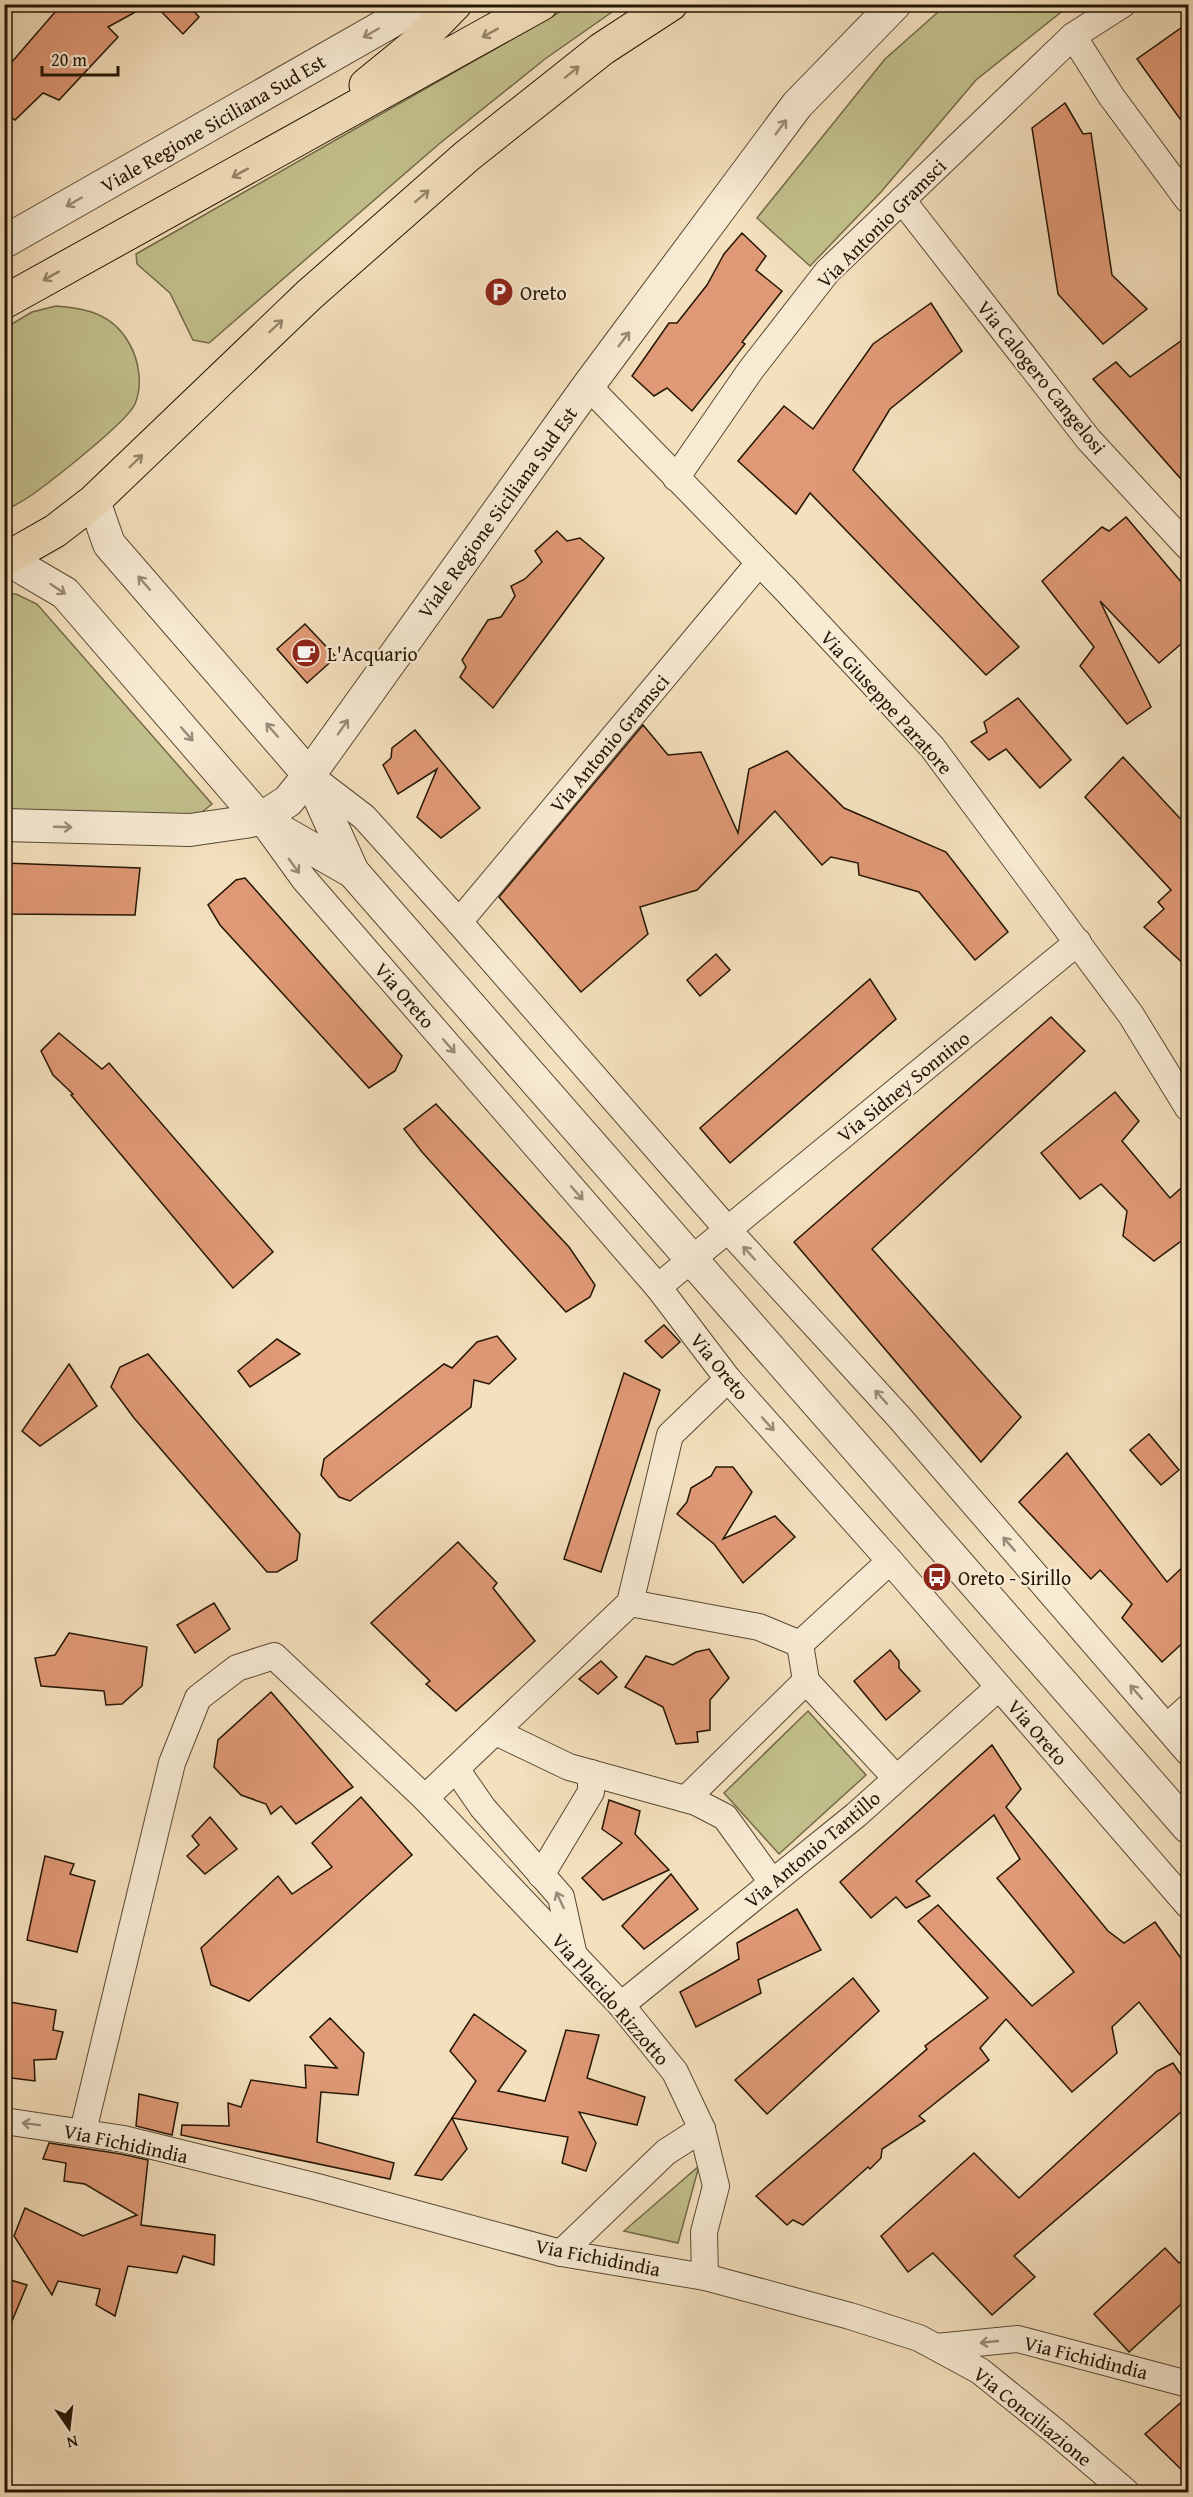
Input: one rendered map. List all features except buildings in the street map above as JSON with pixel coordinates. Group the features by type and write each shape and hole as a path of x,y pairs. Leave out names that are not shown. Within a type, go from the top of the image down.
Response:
{"main road":[{"path":"292,145 415,45 454,4"},
{"path":"4,302 292,145 541,4"},
{"path":"6,560 55,531 94,501 309,295 467,156 602,49 670,4"}],"street":[{"name":"Viale Regione Siciliana Sud Est","path":"4,242 422,4"},
{"name":"Viale Regione Siciliana Sud Est","path":"4,825 190,830 260,819 288,801 588,386 797,105 895,4"},
{"name":"Via Antonio Gramsci","path":"676,478 750,371 827,272 1073,36 1123,4"},
{"path":"1073,36 1111,96 1188,200"},
{"name":"Via Calogero Cangelosi","path":"902,200 1089,440 1188,547"},
{"name":"Via Giuseppe Paratore","path":"588,386 932,747 1131,1015 1188,1108"},
{"path":"94,501 110,544 309,775 364,817 459,922 728,1230 899,1417 1188,1752"},
{"path":"6,560 65,593 260,819 353,872"},
{"name":"Via Antonio Gramsci","path":"459,922 759,563"},
{"path":"309,775 353,872 1188,1827"},
{"name":"Via Oreto","path":"260,819 304,879 658,1287 728,1379 890,1561 1188,1905"},
{"name":"Via Sidney Sonnino","path":"658,1287 1078,942"},
{"path":"425,1798 630,1603 670,1435 728,1379"},
{"path":"801,1644 890,1561"},
{"path":"630,1603 759,1627 801,1644"},
{"path":"801,1644 806,1681 896,1778"},
{"name":"Via Placido Rizzotto","path":"83,2131 172,1763 198,1698 237,1668 274,1656 425,1798 621,2005 675,2072 702,2129 716,2186 705,2232 705,2277"},
{"path":"686,1799 806,1681"},
{"name":"Via Antonio Tantillo","path":"621,2005 856,1815 999,1687"},
{"path":"1167,1727 1188,1707"},
{"path":"496,1732 569,1767 696,1802 725,1817 772,1882"},
{"path":"456,1769 483,1808 561,1897 574,1956"},
{"path":"541,1875 591,1792 591,1773"},
{"name":"Via Fichidindia","path":"4,2121 83,2131 124,2139 358,2198 561,2253 705,2277 850,2316 919,2338 936,2347 1018,2339 1188,2384"},
{"path":"561,2253 666,2152 702,2129"},
{"name":"Via Conciliazione","path":"936,2347 980,2371 1126,2493"}],"shaded area":[{"path":"572,5 622,5 545,59 439,144 209,343 193,340 170,293 137,264 136,254"},
{"path":"946,5 1070,5 976,80 881,192 810,266 757,218 885,59"},
{"path":"56,306 98,314 115,325 132,350 137,365 139,389 135,404 119,423 58,475 32,495 5,511 5,328 32,312"},
{"path":"5,594 16,594 37,604 212,804 197,816 5,810"},
{"path":"808,1711 866,1775 779,1854 724,1793"},
{"path":"699,2166 678,2243 624,2231"}],"place":[{"name":"Oreto","path":"499,292"},
{"name":"L'Acquario","path":"306,653"},
{"name":"Oreto - Sirillo","path":"937,1577"}]}
